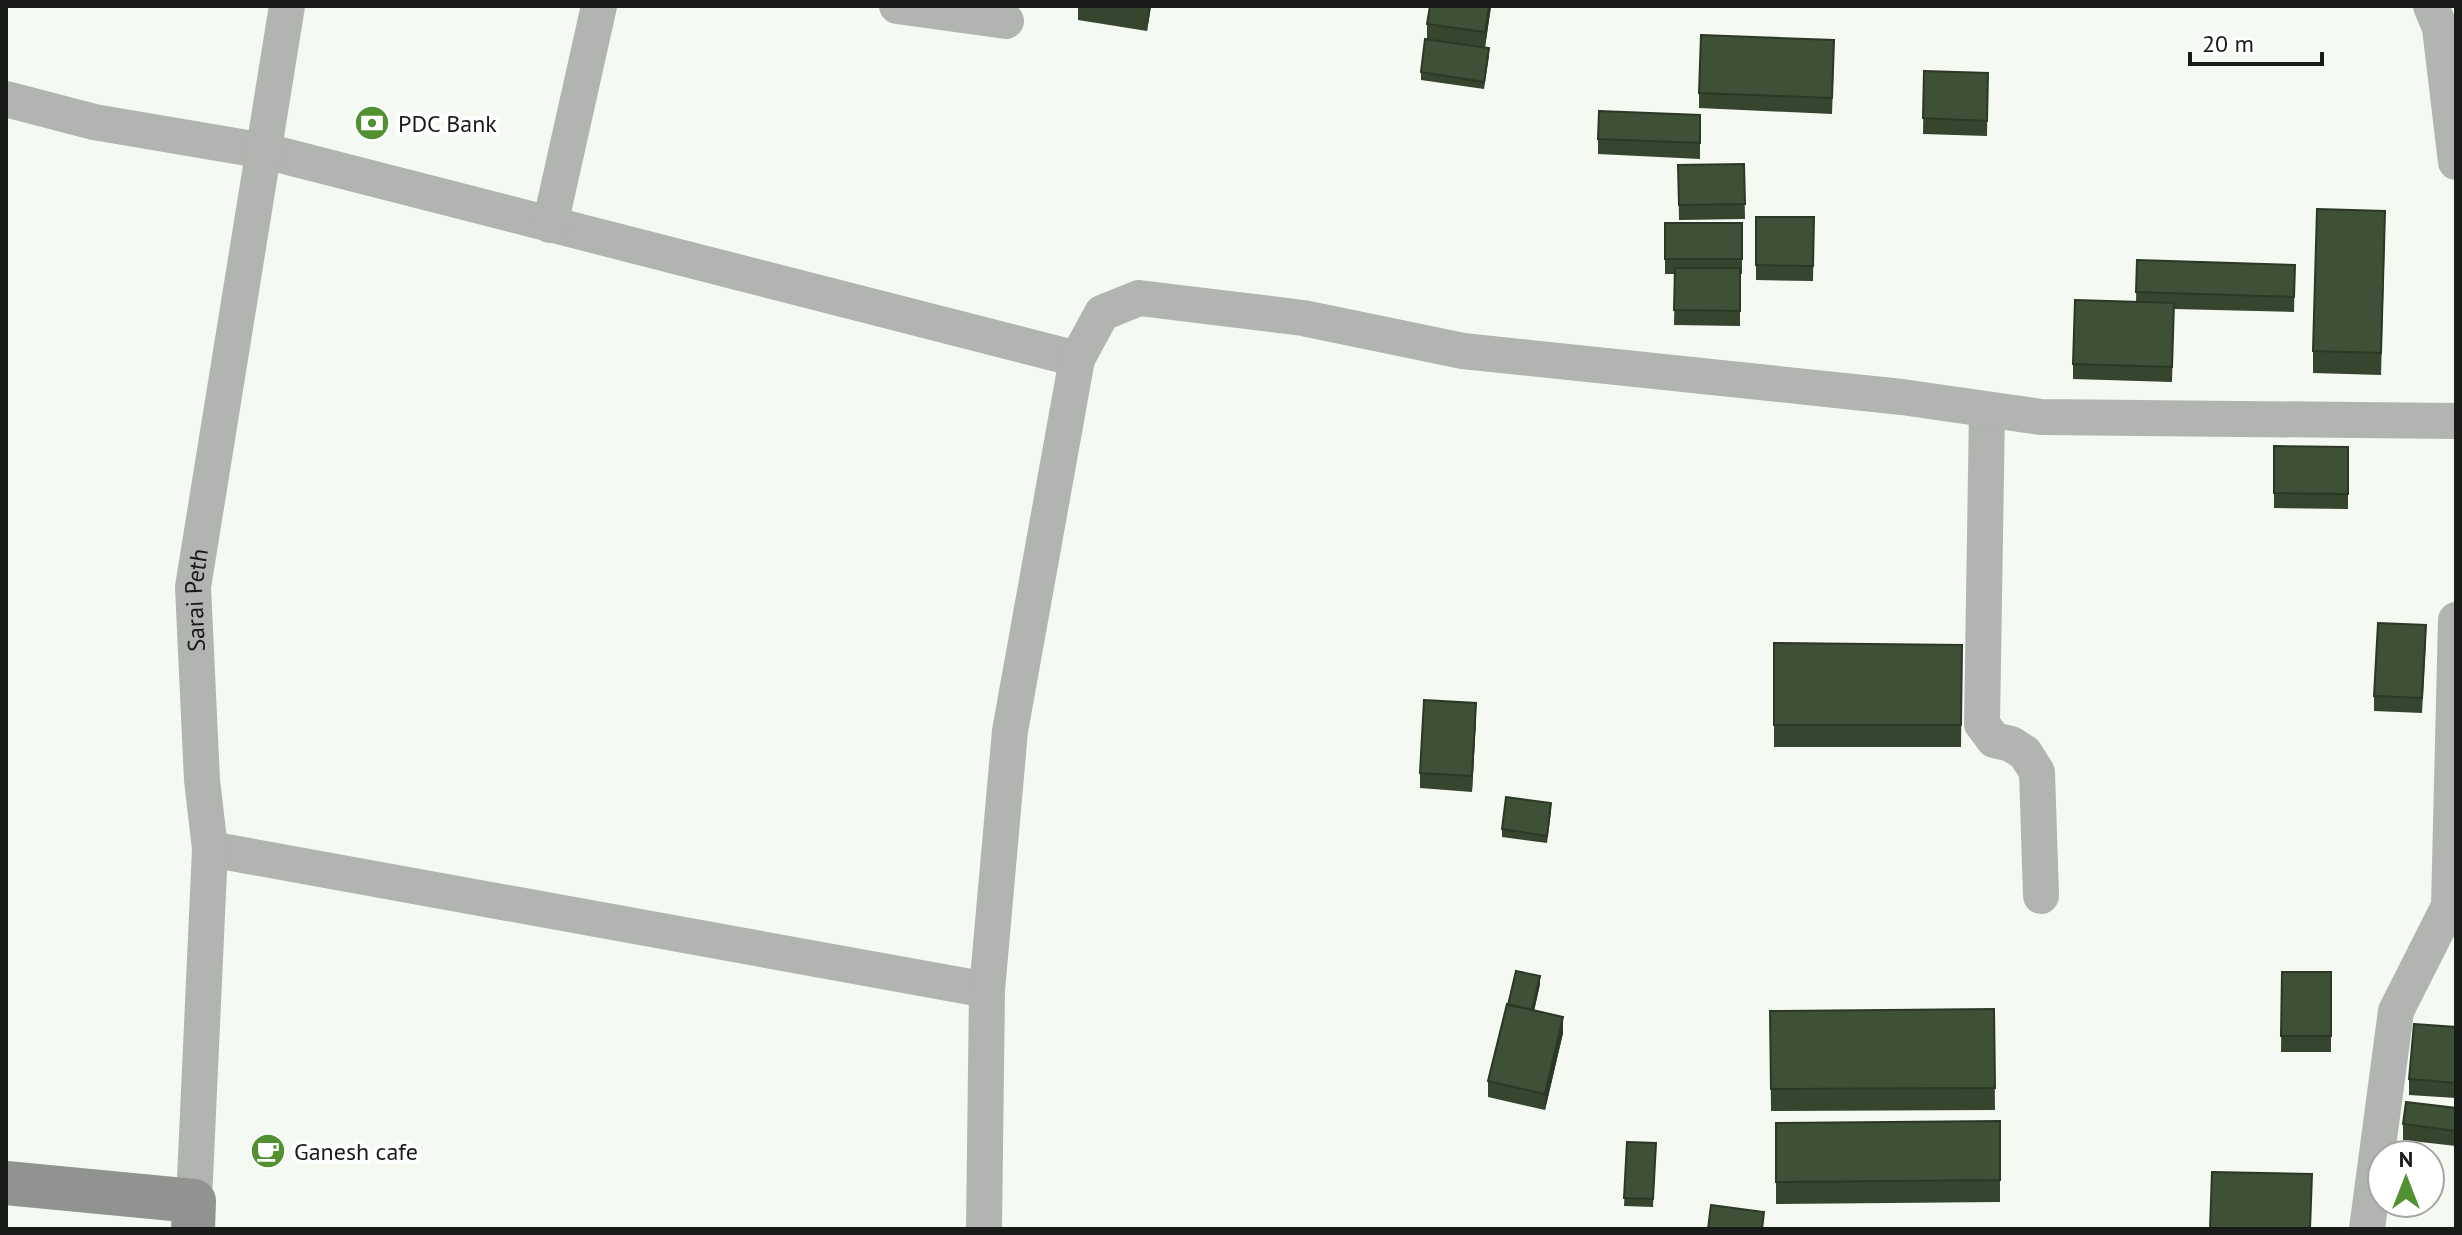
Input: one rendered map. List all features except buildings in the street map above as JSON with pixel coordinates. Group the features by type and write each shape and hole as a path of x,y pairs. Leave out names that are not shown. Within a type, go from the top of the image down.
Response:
{"street":[{"name":"Sarai Peth","path":"194,1215 210,849 202,780 193,587 287,6"},
{"path":"550,225 599,6"},
{"path":"897,6 1006,21"},
{"path":"2431,6 2440,28 2456,162"},
{"path":"6,99 94,122 265,151 1077,359"},
{"path":"984,1229 987,990 1010,731 1077,359 1102,313 1139,298 1303,318 1463,351 1887,396 2041,417 2456,421"},
{"path":"1987,410 1982,724 1994,740 2011,744 2025,753 2037,772 2041,896"},
{"path":"2367,1229 2396,1011 2449,906 2456,620"},
{"path":"210,849 987,990"},
{"path":"6,1183 194,1215"}],"place":[{"name":"PDC Bank","path":"372,123"},
{"name":"Ganesh cafe","path":"268,1151"}]}
